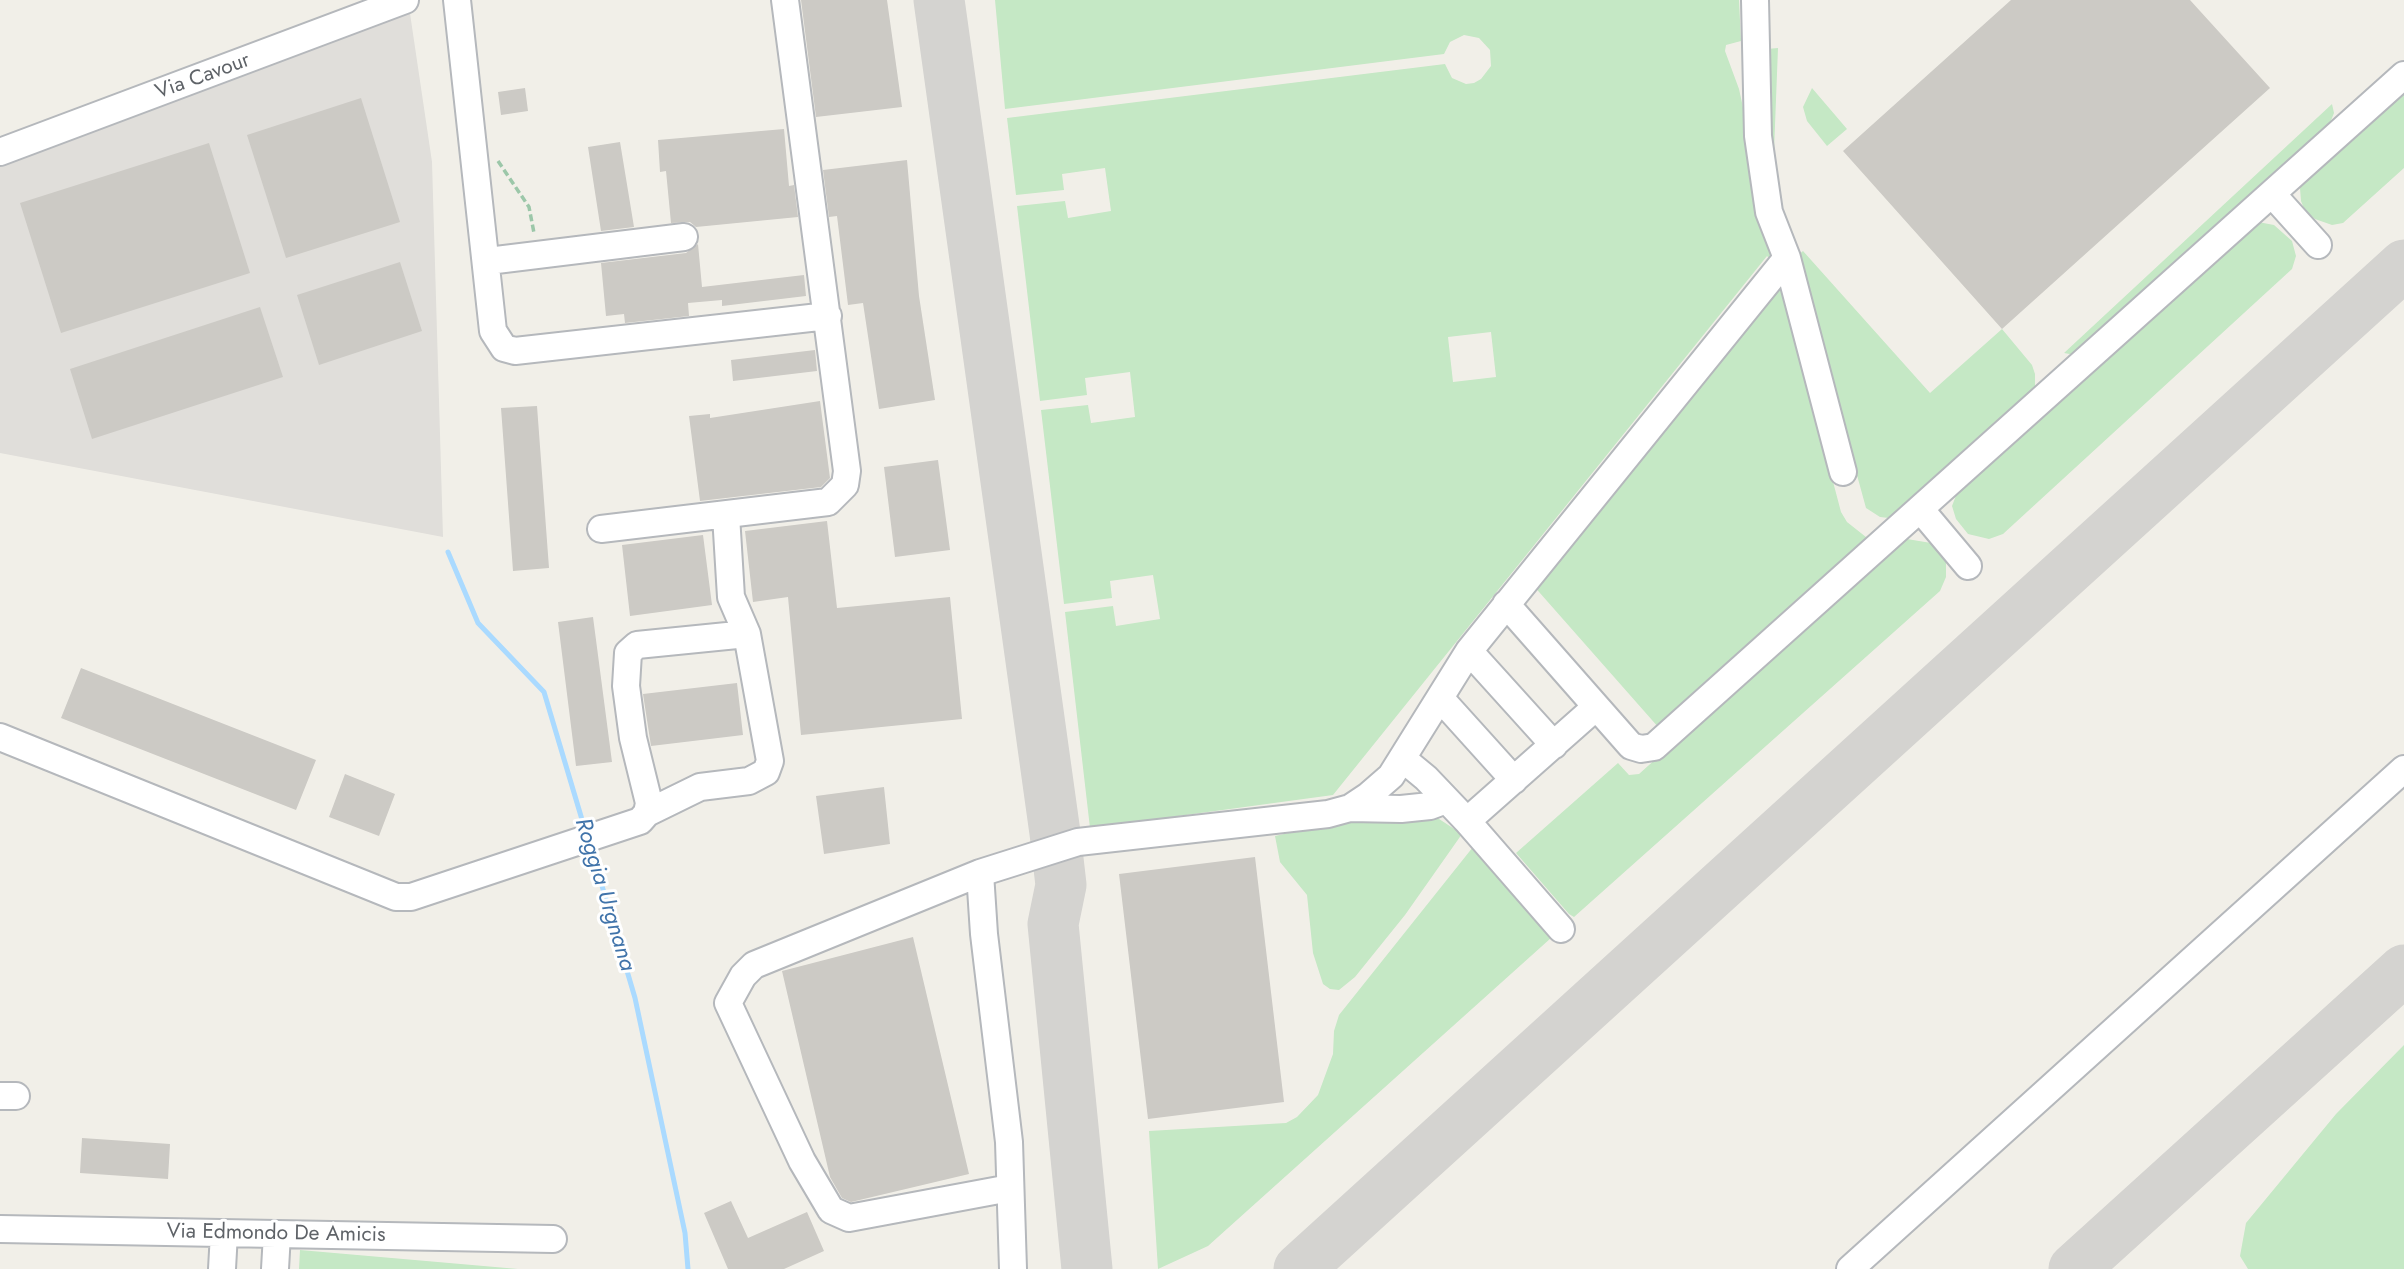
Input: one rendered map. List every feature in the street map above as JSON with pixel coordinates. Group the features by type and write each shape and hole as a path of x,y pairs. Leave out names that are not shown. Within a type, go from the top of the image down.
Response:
{"street":[{"name":"Via Cavour","path":"0,152 405,0"},
{"path":"457,0 488,261 493,331 504,348 515,351 828,316"},
{"path":"601,529 828,502 845,485 847,471 828,316 785,0"},
{"path":"1755,0 1758,136 1769,212 1787,258 1843,472"},
{"path":"1506,604 1631,746 1641,750 1654,747 2404,75"},
{"path":"2272,194 2318,245"},
{"path":"488,261 684,237"},
{"path":"1350,808 1382,785 1403,759 1469,651 1787,258"},
{"path":"1921,510 1968,566"},
{"path":"0,737 396,897 411,897 640,821 647,813 700,788 749,781 766,772 770,761 747,634 731,597 726,515"},
{"path":"647,813 649,803 633,738 626,687 628,653 637,645 747,634"},
{"path":"1469,651 1554,745"},
{"path":"1440,698 1514,780"},
{"path":"1467,821 1596,707"},
{"path":"1403,759 1467,821 1561,929"},
{"path":"1850,1269 2404,769"},
{"path":"1010,1188 849,1218 831,1210 817,1191 728,1003 733,990 754,965 980,873 1078,842 1328,814 1350,808 1401,809 1416,805 1430,806 1447,800"},
{"path":"980,873 988,970 1008,1129 1013,1269"},
{"name":"Via Edmondo De Amicis","path":"0,1229 553,1239"},
{"path":"222,1269 224,1233"},
{"path":"275,1269 277,1234"}],"path":[{"path":"497,159 529,207 533,219 533,246"}],"shaded area":[{"path":"408,0 432,162 443,537 0,453 0,142"}],"green space":[{"path":"995,0 1739,0 1741,41 1726,45 1725,51 1739,89 1775,254 1771,260 1767,256 1333,795 1090,828 1065,612 1113,606 1116,626 1160,619 1153,575 1110,581 1112,598 1064,604 1041,410 1088,405 1091,423 1135,417 1130,372 1085,378 1087,395 1040,401 1017,206 1065,201 1068,218 1111,211 1105,168 1062,174 1064,190 1016,195 1007,118 1445,64 1452,78 1466,84 1474,83 1481,79 1491,66 1490,50 1479,38 1464,35 1450,42 1444,54 1005,109","holes":["1491,332 1496,377 1453,382 1448,337"]},
{"path":"1778,48 1773,177 1767,49"},
{"path":"2404,87 2404,168 2343,223 2332,225 2315,219 2305,211 2301,201 2300,188 2307,175"},
{"path":"1812,88 1847,129 1827,146 1807,121 1803,107"},
{"path":"2332,104 2334,113 2330,123 2075,355 2064,353"},
{"path":"2258,222 2274,225 2292,241 2296,256 2292,269 2003,534 1989,539 1968,534 1956,519 1952,506 1957,493"},
{"path":"1803,251 1930,393 2002,329 2032,365 2035,374 2035,391 1902,513 1889,518 1880,517 1866,508 1797,256"},
{"path":"1781,284 1841,512 1847,522 1871,541 1659,728 1532,584"},
{"path":"1907,539 1931,543 1946,561 1946,577 1940,591 1574,917 1569,914 1516,853 1618,763 1629,775 1639,774 1897,543"},
{"path":"1436,817 1462,834 1405,915 1355,977 1339,990 1330,989 1323,984 1313,953 1307,895 1280,862 1275,836 1351,819"},
{"path":"1473,847 1551,938 1208,1246 1158,1269 1149,1131 1286,1123 1297,1117 1318,1095 1333,1054 1334,1031 1339,1015"},
{"path":"2404,1045 2404,1269 2248,1269 2240,1256 2246,1223 2336,1114"},
{"path":"300,1250 518,1269 299,1269"}],"building":[{"path":"801,0 887,0 902,107 816,117"},
{"path":"2011,0 2190,0 2270,88 2002,329 1843,151"},
{"path":"525,88 528,111 501,115 498,92"},
{"path":"361,98 400,222 286,258 247,135"},
{"path":"784,129 789,186 794,185 798,217 696,227 690,222 671,223 666,171 660,172 658,140"},
{"path":"620,142 634,227 601,231 588,147"},
{"path":"209,143 250,273 61,333 20,203"},
{"path":"907,160 919,296 935,400 879,409 863,303 848,305 837,216 829,217 823,170"},
{"path":"698,244 702,287 804,275 806,296 722,306 722,300 688,303 689,316 625,323 624,314 606,316 601,263 686,253"},
{"path":"400,262 422,331 319,365 297,295"},
{"path":"260,307 283,377 92,439 70,369"},
{"path":"815,350 817,371 733,381 731,360"},
{"path":"820,401 830,478 821,487 700,501 689,416 710,414 710,418"},
{"path":"537,406 549,568 513,571 501,408"},
{"path":"938,460 950,550 895,557 884,467"},
{"path":"827,521 837,608 950,597 962,719 801,735 788,597 753,602 745,531"},
{"path":"703,535 712,605 630,616 622,545"},
{"path":"593,617 612,762 576,766 558,622"},
{"path":"81,668 316,760 296,810 61,718"},
{"path":"737,683 743,735 651,746 643,694"},
{"path":"345,774 395,794 379,836 329,817"},
{"path":"884,787 890,844 824,854 816,796"},
{"path":"1255,857 1284,1102 1148,1119 1119,874"},
{"path":"913,937 969,1174 851,1202 842,1198 830,1177 782,971"},
{"path":"82,1138 170,1144 168,1179 80,1173"},
{"path":"731,1201 748,1238 807,1212 824,1251 784,1269 728,1269 704,1213"}],"waterway":[{"name":"Roggia Urgnana","path":"448,552 478,623 544,692 586,833"},
{"name":"Roggia Urgnana","path":"590,845 635,998 685,1233 688,1269"}],"taxiway":[{"path":"939,0 1055,833 1061,885 1053,924 1087,1269"},
{"path":"1299,1269 2404,265"},
{"path":"2074,1269 2404,970"}]}
